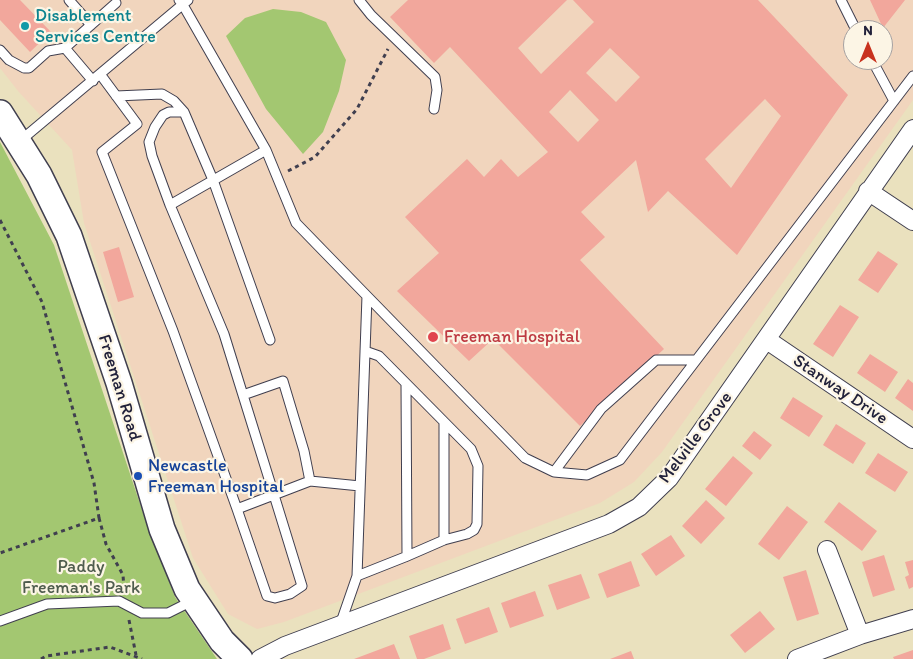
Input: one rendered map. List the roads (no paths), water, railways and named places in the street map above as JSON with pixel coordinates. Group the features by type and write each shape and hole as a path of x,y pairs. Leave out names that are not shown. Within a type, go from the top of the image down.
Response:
{"street":[{"name":"Freeman Road","path":"0,112 39,175 70,236 119,383 162,529 187,589 222,641 240,659"},
{"name":"Melville Grove","path":"260,659 285,646 609,524 639,507 669,478 913,129"},
{"path":"868,191 913,221"},
{"name":"Stanway Drive","path":"767,340 913,439"},
{"path":"827,550 860,636"},
{"path":"797,659 913,619"}],"lane":[{"path":"69,0 91,25"},
{"path":"359,0 435,77 437,90 434,109"},
{"path":"840,0 851,20"},
{"path":"19,142 183,2 266,150 296,223 524,458 554,472 588,475 620,460 913,76"},
{"path":"0,50 9,60 24,68 29,68 48,52 58,48 65,48 116,3"},
{"path":"65,48 116,96 137,124 102,152 173,332 267,596 275,598 290,594 302,586 224,334 170,205 152,156 149,142 155,127 163,115 168,112 184,112"},
{"path":"877,70 894,101"},
{"path":"116,96 162,94 174,101 184,112 213,180 270,340"},
{"path":"170,205 266,150"},
{"path":"340,625 357,576 367,296"},
{"path":"357,576 444,540 467,534 474,530 477,524 478,466 471,449 379,356 365,351"},
{"path":"554,472 601,409 656,360 696,360"},
{"path":"243,395 283,381 304,450 310,481"},
{"path":"406,384 407,556"},
{"path":"444,422 444,540"},
{"path":"237,509 310,481 360,486"},
{"path":"0,621 47,604 119,601 142,613 168,613 194,600"}],"place":[{"name":"Disablement Services Centre","path":"25,26"},
{"name":"Freeman Hospital","path":"433,337"},
{"name":"Newcastle Freeman Hospital","path":"138,476"}],"park label":[{"name":"Paddy Freeman's Park","path":"81,577"}]}
